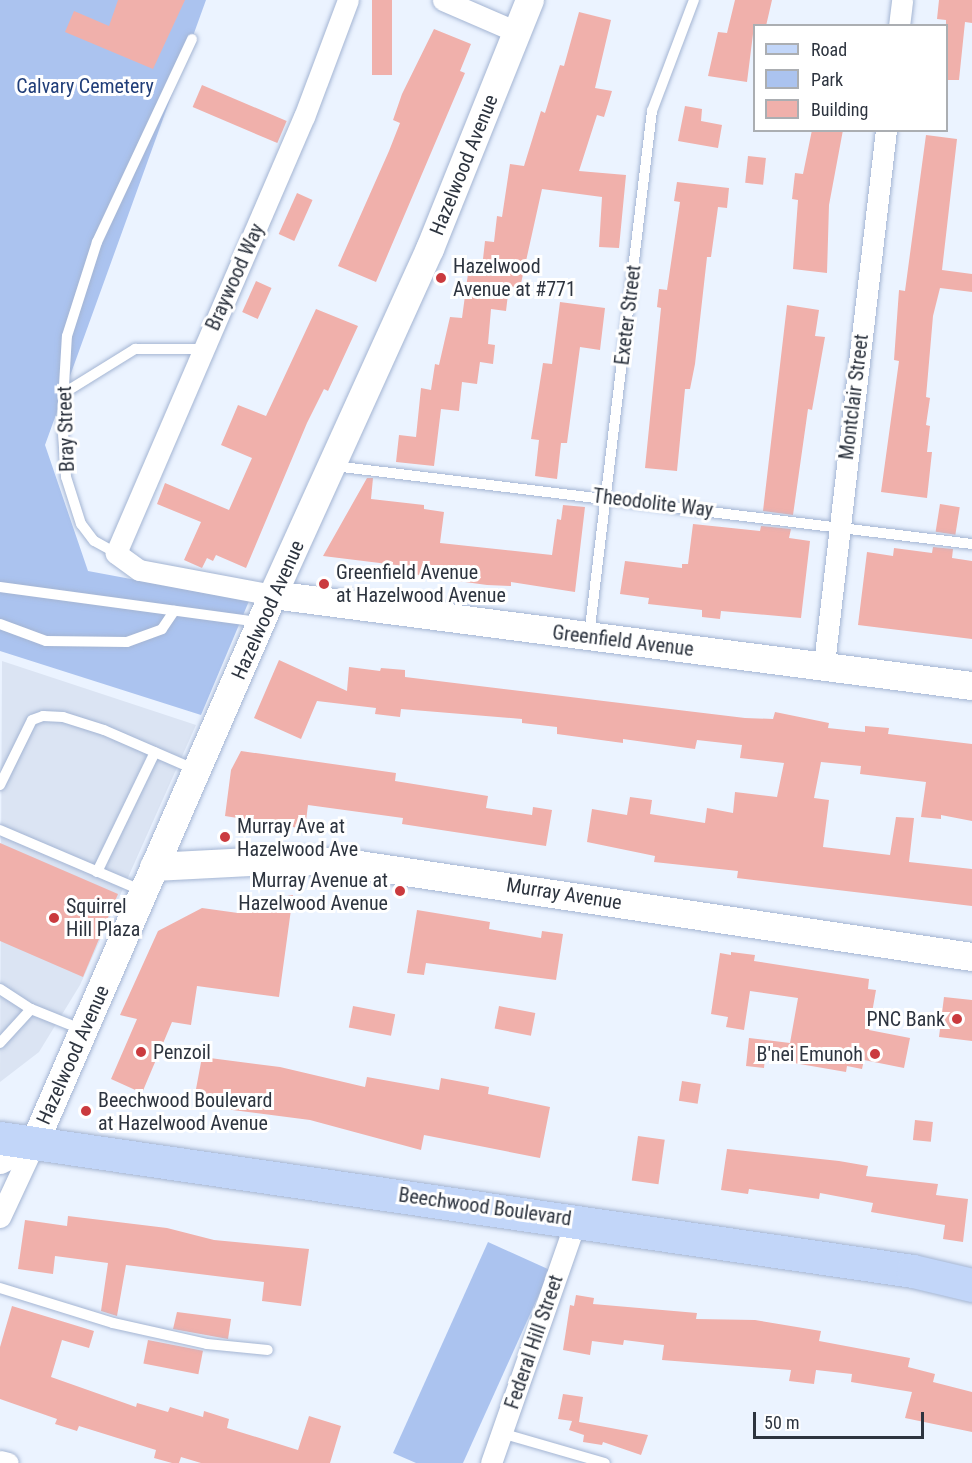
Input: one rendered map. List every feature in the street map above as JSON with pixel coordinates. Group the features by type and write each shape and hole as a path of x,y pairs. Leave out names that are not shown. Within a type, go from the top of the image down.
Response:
{"main road":[{"name":"Hazelwood Avenue","path":"35,1142 273,595 334,466 430,249 530,0"},
{"name":"Greenfield Avenue","path":"273,595 589,638 824,664 972,686"},
{"name":"Murray Avenue","path":"149,879 289,860 346,863 972,957"},
{"name":"Beechwood Boulevard","path":"0,1138 576,1220 913,1271 972,1285"},
{"path":"0,1160 35,1142"}],"street":[{"name":"Braywood Way","path":"116,552 304,117 348,0"},
{"path":"443,0 517,32"},
{"path":"899,24 902,0"},
{"name":"Montclair Street","path":"824,664 838,527 886,132"},
{"name":"Bray Street","path":"116,552 138,570 273,595"},
{"name":"Hazelwood Avenue","path":"0,1217 35,1142"},
{"name":"Federal Hill Street","path":"491,1463 576,1220"},
{"path":"0,1461 8,1463"}],"lane":[{"name":"Exeter Street","path":"589,638 652,111 694,0"},
{"name":"Bray Street","path":"116,552 94,541 81,524 66,477 64,393 67,336 97,242 192,39"},
{"path":"64,393 135,349 203,349"},
{"name":"Theodolite Way","path":"334,466 606,497 972,544"},
{"path":"0,587 261,623"},
{"path":"0,624 46,640 127,642 162,629 174,611"},
{"path":"0,785 32,720 43,716 63,717 105,730 196,770"},
{"path":"97,872 155,752"},
{"path":"0,830 97,872 149,879"},
{"path":"0,989 31,1009 83,1030"},
{"path":"0,1043 31,1009"},
{"path":"0,1288 113,1323 207,1344 268,1350"},
{"path":"501,1433 605,1463"}],"shaded area":[{"path":"2,661 196,725 80,985 39,1052 0,1082"}],"green space":[{"name":"Calvary Cemetery","path":"0,0 206,0 45,445 88,571 249,601 201,715 0,651"},
{"path":"488,1242 550,1270 463,1463 416,1463 393,1453"}],"building":[{"path":"118,0 185,0 153,69 65,32 74,11 109,26"},
{"path":"372,0 392,0 392,75 372,75"},
{"path":"735,0 772,0 766,24 753,24 747,82 708,76 718,32 727,33"},
{"path":"939,0 972,0 972,23 965,22 959,80 948,80 948,24 946,20 937,19"},
{"path":"579,12 611,20 595,88 612,91 604,117 597,115 579,171 626,175 619,248 599,247 602,197 542,189 520,288 509,286 506,311 491,309 488,344 495,345 493,364 480,362 477,384 462,382 459,411 441,409 434,466 396,462 399,435 416,437 421,388 431,390 435,364 439,365 450,317 462,318 469,266 482,268 485,241 494,242 497,216 502,217 510,164 524,166 541,111 545,113 560,65 564,66"},
{"path":"434,29 471,44 460,71 465,73 376,282 338,266 400,123 393,120 402,94"},
{"path":"202,85 287,121 277,143 193,107"},
{"path":"685,106 702,109 701,121 722,125 718,148 678,141"},
{"path":"812,132 843,132 829,205 827,273 793,269 798,200 792,199 795,173 803,174"},
{"path":"926,135 957,139 942,270 972,274 972,292 940,288 933,316 926,397 930,398 926,425 930,426 927,452 932,452 927,498 881,492 899,361 894,360 899,290 905,291"},
{"path":"748,156 766,158 763,185 745,183"},
{"path":"677,182 729,188 727,208 718,207 711,257 707,257 695,364 690,389 685,389 677,471 645,468 661,308 657,307 659,289 667,290 680,202 674,201"},
{"path":"297,193 313,200 294,241 279,234"},
{"path":"256,281 272,288 258,319 242,312"},
{"path":"560,302 605,308 600,350 580,347 567,443 561,443 557,479 535,476 539,440 531,439 543,363 552,364"},
{"path":"787,305 819,310 815,336 825,337 812,410 808,409 793,515 763,511"},
{"path":"316,309 358,326 328,391 324,389 307,423 246,568 216,555 213,561 207,558 202,568 184,560 201,522 157,504 165,483 229,510 252,458 221,445 238,405 266,416"},
{"path":"367,478 373,478 371,499 424,505 424,509 444,512 440,543 552,555 557,519 561,520 563,505 585,507 575,592 511,582 511,586 487,585 443,579 396,571 396,565 323,556"},
{"path":"940,504 960,507 955,535 936,532"},
{"path":"693,524 760,531 761,526 791,529 789,538 810,541 801,618 721,611 720,619 702,617 702,610 648,604 649,598 620,594 625,561 682,568 682,564 688,564"},
{"path":"933,547 953,549 952,558 972,561 972,639 858,625 867,552 893,556 894,548 932,553"},
{"path":"279,660 347,691 349,667 380,671 381,668 405,670 405,677 745,718 773,719 775,712 829,723 828,728 865,732 865,726 889,728 888,734 972,744 972,821 941,815 941,819 921,817 926,782 860,774 861,766 821,762 814,798 829,800 823,847 890,855 896,817 914,818 909,862 972,869 972,906 737,878 738,871 654,862 655,856 587,842 592,809 627,815 630,797 652,800 650,814 705,823 707,808 733,813 735,792 777,797 784,763 740,758 742,745 697,740 695,749 623,739 623,743 557,734 557,727 522,723 522,719 401,709 400,717 375,714 376,708 317,701 301,739 254,718"},
{"path":"241,751 396,773 395,781 488,796 486,808 532,815 533,807 552,810 546,846 402,824 403,818 308,805 305,829 225,816 231,770"},
{"name":"Squirrel Hill Plaza","path":"0,843 118,894 83,977 0,941"},
{"path":"293,895 279,997 197,986 191,1025 172,1022 142,1093 111,1079 137,1019 120,1015 158,931 202,908 238,913 239,904"},
{"path":"417,910 490,922 489,929 541,938 542,931 563,934 556,980 426,963 424,975 407,973"},
{"path":"731,952 755,955 754,961 869,979 868,989 876,990 869,1030 910,1038 904,1068 864,1060 862,1069 847,1066 846,1072 765,1058 764,1068 746,1066 749,1038 790,1043 798,998 750,991 744,1030 726,1027 728,1017 711,1014 720,953 731,955"},
{"name":"PNC Bank","path":"944,997 972,1000 972,1041 939,1037"},
{"path":"353,1006 395,1014 391,1036 349,1028"},
{"path":"499,1006 535,1013 531,1036 495,1029"},
{"path":"202,1057 280,1067 365,1087 367,1077 439,1090 441,1078 489,1087 488,1094 550,1107 540,1158 424,1135 421,1150 310,1120 193,1105"},
{"path":"682,1081 701,1084 698,1104 679,1101"},
{"path":"915,1120 933,1122 931,1142 913,1140"},
{"path":"638,1136 665,1140 658,1184 632,1181"},
{"path":"727,1149 839,1161 868,1166 866,1176 938,1184 936,1195 968,1199 963,1242 943,1239 945,1225 871,1212 873,1203 820,1193 819,1199 749,1189 748,1194 721,1190"},
{"path":"68,1216 167,1228 214,1240 309,1249 301,1306 262,1301 264,1282 126,1265 117,1316 101,1311 108,1263 55,1256 53,1274 18,1269 25,1220 67,1226"},
{"path":"576,1295 594,1298 593,1304 697,1313 696,1319 755,1320 821,1331 819,1341 910,1358 908,1367 935,1374 933,1382 972,1392 972,1432 905,1418 912,1392 851,1382 852,1374 816,1370 814,1384 789,1381 791,1370 662,1360 664,1345 624,1340 623,1345 592,1341 590,1355 563,1350 570,1305 574,1306"},
{"path":"12,1306 94,1331 89,1348 62,1340 51,1377 136,1407 137,1403 168,1412 170,1407 203,1417 204,1411 229,1419 227,1428 298,1450 309,1416 341,1426 330,1463 201,1463 181,1457 179,1463 172,1463 154,1458 156,1450 79,1426 77,1431 55,1424 57,1419 0,1399 0,1347"},
{"path":"177,1312 231,1319 228,1339 173,1329"},
{"path":"148,1340 203,1351 198,1374 143,1364"},
{"path":"563,1394 583,1397 579,1422 648,1435 641,1455 603,1442 602,1445 583,1442 584,1435 569,1430 572,1421 558,1419"}],"place":[{"name":"Hazelwood Avenue at #771","path":"441,278"},
{"name":"Greenfield Avenue at Hazelwood Avenue","path":"324,584"},
{"name":"Murray Ave at Hazelwood Ave","path":"225,837"},
{"name":"Murray Avenue at Hazelwood Avenue","path":"400,891"},
{"name":"Squirrel Hill Plaza","path":"54,918"},
{"name":"PNC Bank","path":"957,1019"},
{"name":"Penzoil","path":"141,1052"},
{"name":"B'nei Emunoh","path":"875,1054"},
{"name":"Beechwood Boulevard at Hazelwood Avenue","path":"86,1111"}]}
